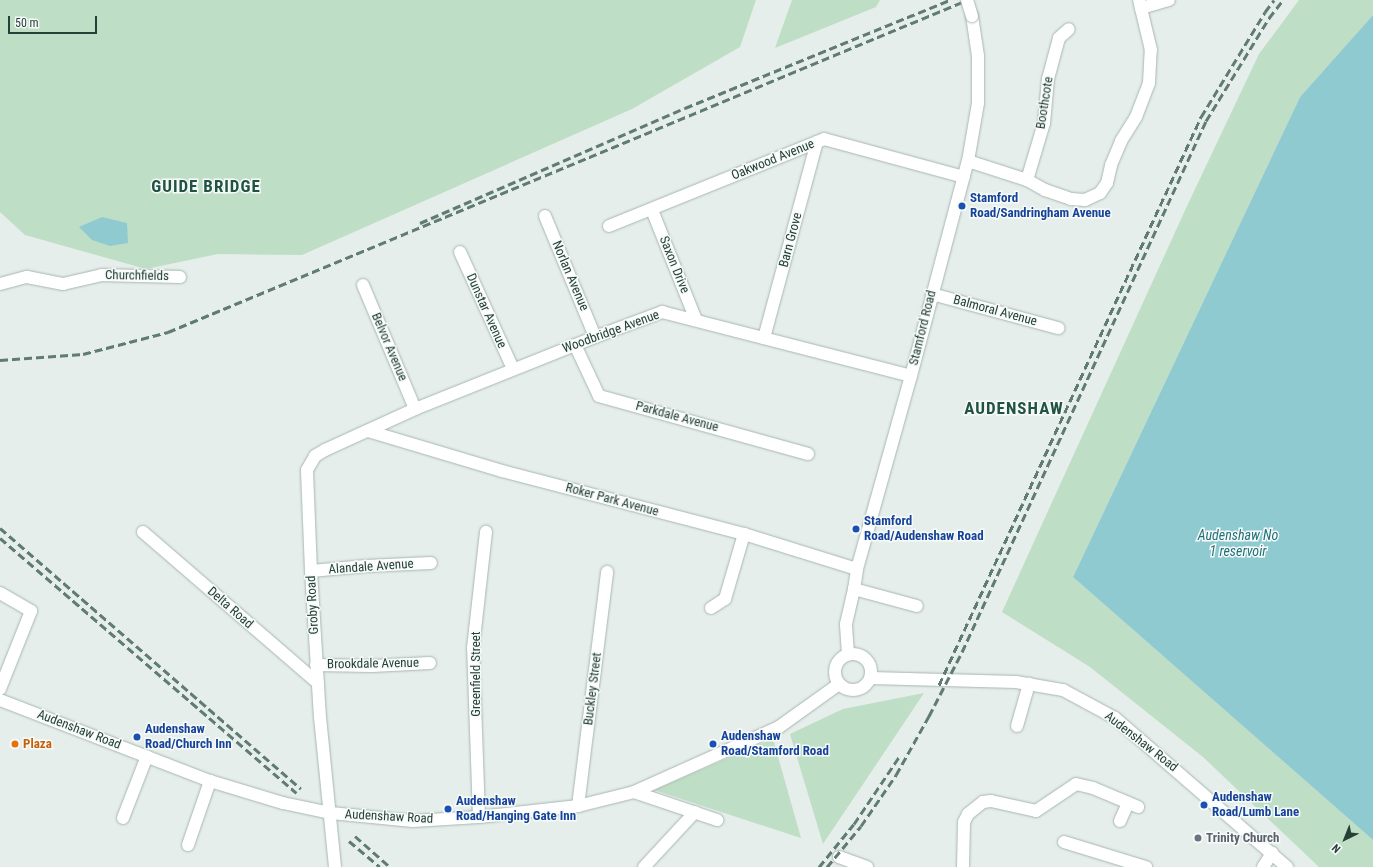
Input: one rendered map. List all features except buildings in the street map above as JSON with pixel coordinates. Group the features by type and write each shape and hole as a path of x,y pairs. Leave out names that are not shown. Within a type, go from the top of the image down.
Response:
{"street":[{"name":"Stamford Road","path":"848,654 846,624 857,569 911,376 968,161 978,103 978,56 972,16 966,0"},
{"path":"968,161 1027,180 1045,190 1071,199 1086,200 1100,193 1107,182 1111,165 1121,141 1136,117 1149,83 1150,50 1140,4 1169,0"},
{"name":"Boothcote","path":"1027,180 1044,123 1048,79 1059,38 1069,29"},
{"name":"Oakwood Avenue","path":"609,226 652,210 824,139 964,177"},
{"name":"Barn Grove","path":"764,338 817,142"},
{"name":"Saxon Drive","path":"652,210 696,320"},
{"name":"Norlan Avenue","path":"545,216 595,337"},
{"name":"Dunstar Avenue","path":"460,252 513,370"},
{"name":"Churchfields","path":"0,284 27,277 63,284 101,275 180,277"},
{"name":"Belvor Avenue","path":"363,285 416,409"},
{"name":"Balmoral Avenue","path":"932,294 1058,328"},
{"name":"Woodbridge Avenue","path":"368,431 416,409 595,337 662,312 911,376"},
{"name":"Parkdale Avenue","path":"575,345 599,396 808,454"},
{"name":"Roker Park Avenue","path":"368,431 502,471 744,534 857,569"},
{"name":"Groby Road","path":"335,867 316,665 307,470 315,456 368,431"},
{"name":"Delta Road","path":"143,532 318,683"},
{"name":"Greenfield Street","path":"479,817 473,648 486,532"},
{"path":"711,608 725,599 744,534"},
{"name":"Alandale Avenue","path":"311,571 366,566 431,563"},
{"name":"Buckley Street","path":"578,806 607,572"},
{"path":"854,589 917,606"},
{"path":"0,593 31,611 0,689"},
{"path":"848,654 859,654 867,660 872,670 871,678 864,687 857,690 846,689 838,684 835,676 835,667 839,660 848,654"},
{"name":"Brookdale Avenue","path":"316,665 372,666 430,663"},
{"name":"Audenshaw Road","path":"871,678 1016,682 1063,690 1115,718 1287,867"},
{"name":"Audenshaw Road","path":"0,700 210,781 284,803 331,813 413,821 479,817 578,806 634,792 780,727 838,684"},
{"path":"1017,726 1029,684"},
{"path":"123,818 147,756"},
{"path":"188,845 210,781"},
{"path":"963,867 964,822 968,814 984,802 991,801 1036,811 1068,787 1076,784 1093,788 1133,805 1120,821"},
{"path":"634,792 717,820"},
{"path":"644,867 695,812"},
{"path":"1064,842 1146,867"},
{"path":"1263,867 1272,853"},
{"path":"839,857 860,866"}],"green space":[{"path":"0,0 756,0 740,47 632,109 302,255 218,254 146,269 25,235 0,212"},
{"path":"792,0 880,0 876,7 775,48"},
{"path":"1299,0 1373,0 1373,15 1300,97 1073,577 1373,840 1373,867 1319,867 1203,757 1090,667 1002,612 1187,206 1259,54"},
{"path":"924,693 823,844 790,734 843,709"},
{"path":"773,739 801,838 654,790"}],"water":[{"name":"Audenshaw No 1 reservoir","path":"1373,15 1373,840 1073,577 1300,97"},
{"path":"102,217 127,223 128,243 110,246 92,240 79,227"}],"railway":[{"path":"420,223 685,108 949,0"},
{"path":"0,360 83,354 168,332 967,0"},
{"path":"939,685 1201,117 1265,12 1274,0"},
{"path":"827,867 861,826 896,775 929,716 962,652 1206,121 1269,18 1283,0"},
{"path":"0,528 301,789"},
{"path":"0,538 296,793"},
{"path":"819,867 854,824 899,757"},
{"path":"355,836 390,867"},
{"path":"349,841 380,867"}],"place":[{"name":"Stamford Road/Sandringham Avenue","path":"962,206"},
{"name":"Stamford Road/Audenshaw Road","path":"856,529"},
{"name":"Audenshaw Road/Church Inn","path":"137,737"},
{"name":"Plaza","path":"15,744"},
{"name":"Audenshaw Road/Stamford Road","path":"713,744"},
{"name":"Audenshaw Road/Lumb Lane","path":"1204,805"},
{"name":"Audenshaw Road/Hanging Gate Inn","path":"448,809"},
{"name":"Trinity Church","path":"1198,838"}],"district":[{"name":"GUIDE BRIDGE","path":"206,187"},
{"name":"AUDENSHAW","path":"1014,409"}]}
